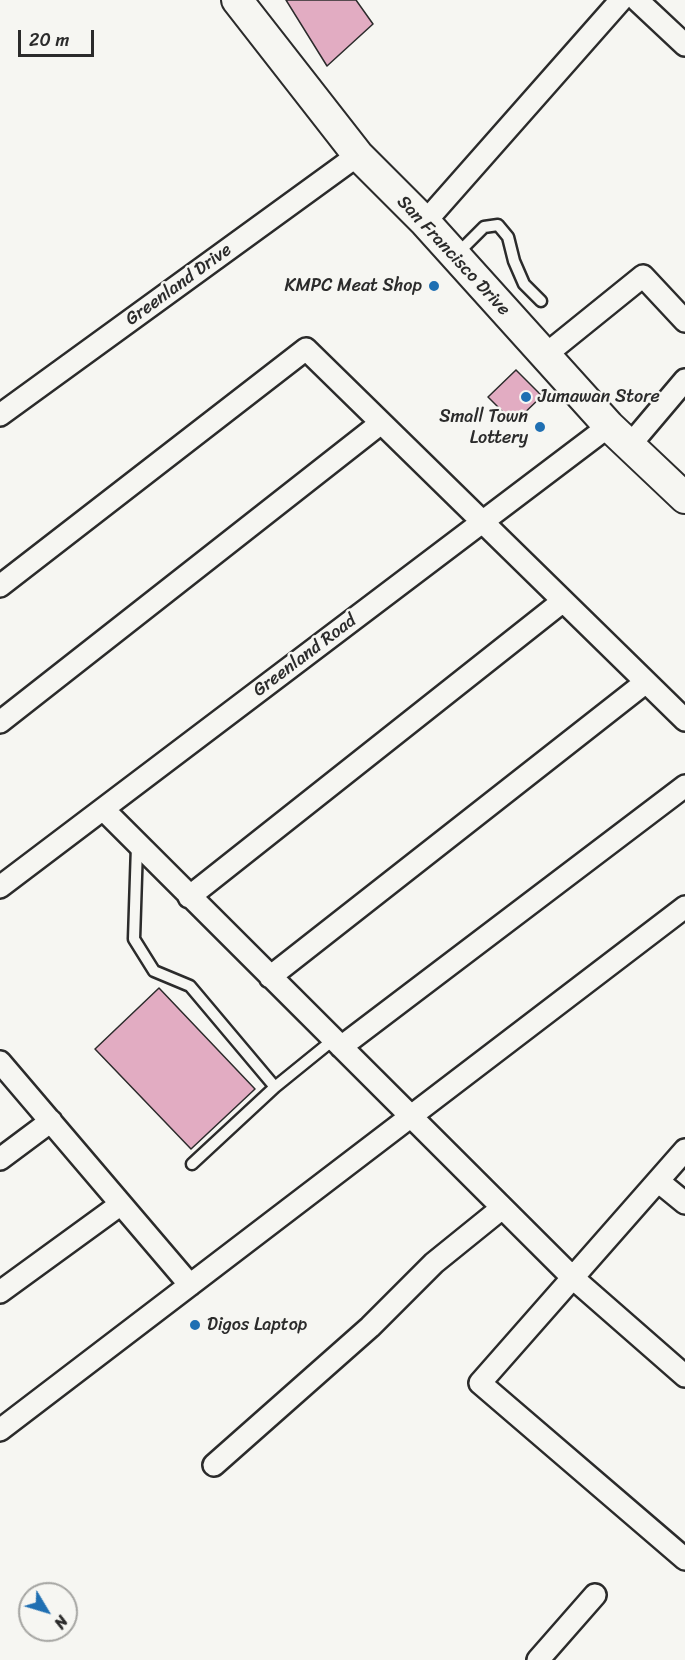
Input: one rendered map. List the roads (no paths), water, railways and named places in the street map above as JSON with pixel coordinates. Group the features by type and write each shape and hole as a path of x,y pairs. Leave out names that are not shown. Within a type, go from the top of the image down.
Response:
{"street":[{"name":"San Francisco Drive","path":"237,0 358,155 425,222 544,356 685,498"},
{"path":"425,222 621,0"},
{"path":"637,0 685,45"},
{"name":"Greenland Drive","path":"0,415 358,155"},
{"path":"544,356 643,276 685,321"},
{"path":"0,586 306,349 685,720"},
{"name":"Greenland Road","path":"0,887 482,522 620,435 685,380"},
{"path":"0,722 381,423"},
{"path":"189,897 563,601"},
{"path":"270,977 646,682"},
{"path":"337,1044 685,786"},
{"path":"103,809 137,846 573,1278 685,1376"},
{"path":"0,1430 685,907"},
{"path":"0,1062 190,1285"},
{"path":"0,1159 51,1121"},
{"path":"685,1150 480,1383 685,1560"},
{"path":"658,1181 685,1203"},
{"path":"0,1292 121,1204"},
{"path":"214,1465 370,1327 435,1263 502,1208"},
{"path":"538,1660 595,1595"}],"lane":[{"path":"455,256 484,227 498,225 507,237 513,261 524,284 541,301"},
{"path":"137,846 134,939 154,971 190,986 275,1087"},
{"path":"192,1164 275,1087 337,1044"}],"place":[{"name":"KMPC Meat Shop","path":"434,286"},
{"name":"Jumawan Store","path":"526,397"},
{"name":"Small Town Lottery","path":"540,427"},
{"name":"Digos Laptop","path":"195,1325"}]}
